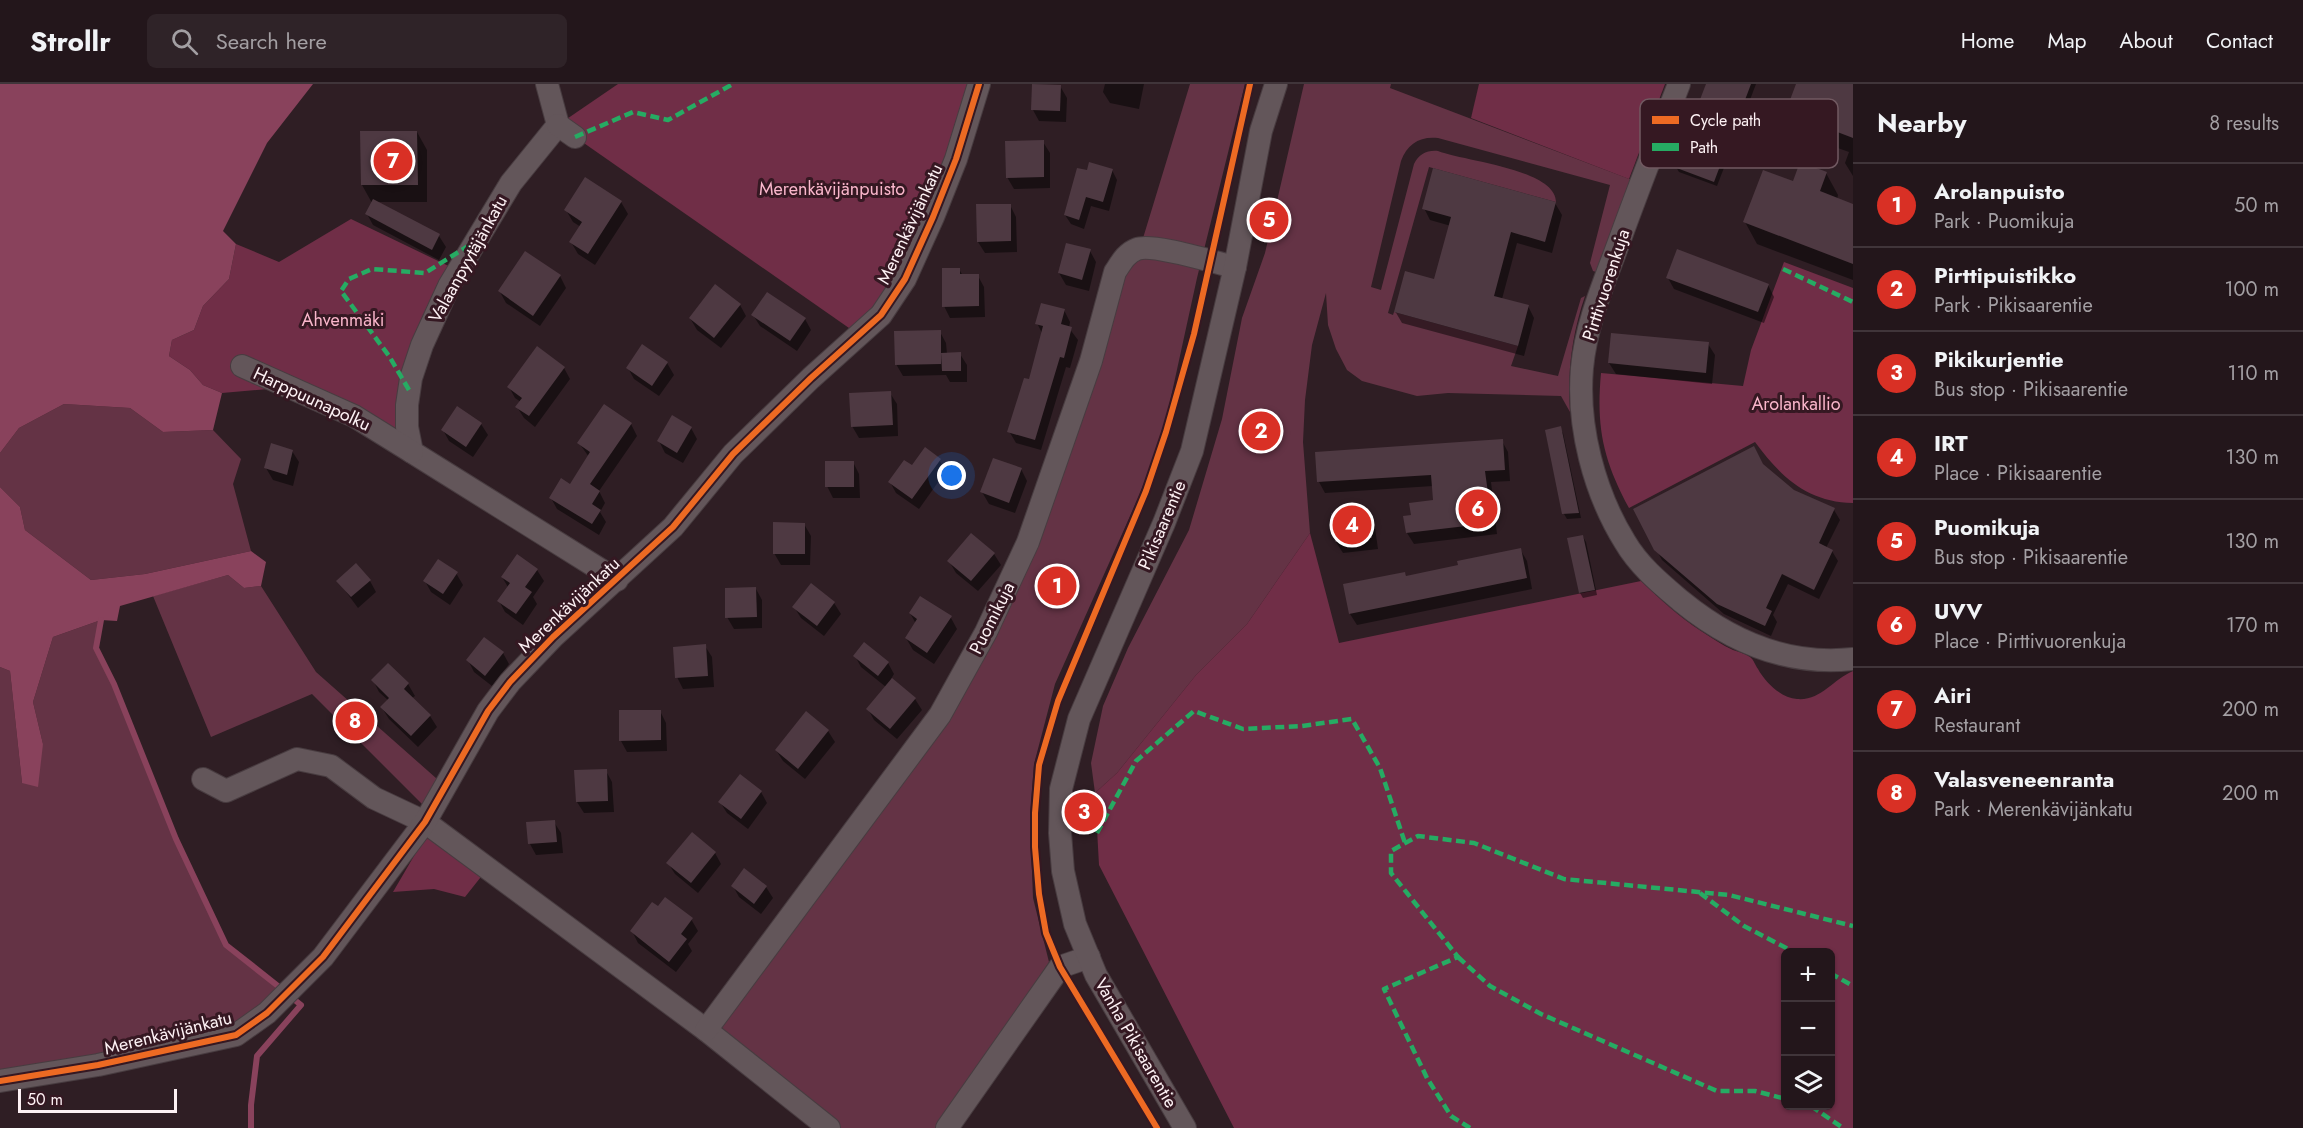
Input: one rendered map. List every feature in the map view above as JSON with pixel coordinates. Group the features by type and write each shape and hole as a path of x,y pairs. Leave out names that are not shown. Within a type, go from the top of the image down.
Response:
{"street":[{"name":"Valaanpyytäjänkatu","path":"412,452 407,427 411,378 422,345 449,286 511,183 567,131 548,84"},
{"name":"Merenkävijänkatu","path":"0,1081 98,1065 236,1035 267,1013 323,957 425,822 488,711 510,682 553,637 673,527 733,454 810,378 880,315 905,279 933,217 956,159 979,84"},
{"name":"Pikisaarentie","path":"1089,957 1075,924 1063,871 1060,833 1063,779 1079,719 1164,523 1192,451 1235,267 1261,131 1276,84"},
{"name":"Pirttivuorenkuja","path":"1673,99 1679,84"},
{"name":"Pirttivuorenkuja","path":"1647,168 1601,290 1586,343 1582,368 1582,410 1585,434 1591,460 1613,520 1638,561 1661,585 1719,627 1751,644 1783,656 1807,661 1831,662 1853,659"},
{"name":"Puomikuja","path":"706,1030 940,715 986,632 1028,542 1091,361 1115,272 1123,260 1132,252 1147,247 1235,267"},
{"name":"Harppuunapolku","path":"242,366 354,416 412,452"},
{"path":"412,452 617,580"},
{"path":"203,779 226,791 297,759 331,766 374,798 425,822 706,1030 829,1128"},
{"path":"947,1128 1060,967 1089,957"},
{"name":"Vanha Pikisaarentie","path":"1089,957 1096,975 1185,1128"}],"shaded area":[{"path":"0,84 313,84 267,143 223,231 236,244 229,279 203,306 194,330 172,340 169,356 190,370 203,385 222,393 213,430 163,432 130,408 64,404 19,428 0,453"},
{"path":"1190,84 1245,84 1197,278 1164,429 1139,496 1055,684 1034,764 1030,818 1033,898 1049,962 939,1128 841,1128 722,1033 720,1026 947,716 1114,296 1140,248"},
{"path":"1304,84 1391,84 1390,88 1632,180 1596,272 1593,271 1590,263 1610,185 1438,138 1425,138 1415,142 1401,161 1371,287 1381,290 1414,164 1424,153 1438,151 1506,168 1541,182 1552,191 1556,202 1429,167 1388,313 1393,315 1394,312 1518,346 1511,366 1558,376 1581,298 1585,296 1572,353 1569,382 1570,412 1561,396 1448,393 1417,396 1362,381 1347,370 1336,349 1328,325 1326,293 1312,345 1305,400 1303,442 1310,533 1247,624 1196,675 1117,773 1095,793 1091,763 1103,706 1128,648 1189,530 1222,419 1242,318 1265,253"},
{"path":"64,404 130,408 163,432 213,430 241,459 233,484 251,551 145,574 91,580 25,530 20,507 0,487 0,453 19,428"},
{"path":"0,487 20,507 25,530 91,580 145,574 251,551 266,562 261,586 244,588 228,575 120,606 117,621 101,620 53,637 33,702 43,744 38,787 22,783 10,671 0,667"},
{"path":"228,575 244,588 261,586 316,672 445,786 430,812 312,694 211,737 153,596"},
{"path":"101,620 96,648 114,684 176,839 226,945 287,993 250,1026 0,1079 0,667 10,671 22,783 43,744 33,702 53,637"}],"green space":[{"name":"Merenkävijänpuisto","path":"618,84 979,84 933,217 859,335 558,125"},
{"path":"1479,84 1665,84 1659,99 1640,99 1640,150 1629,179 1471,118"},
{"name":"Ahvenmäki","path":"351,219 459,271 422,345 409,440 292,387 222,393 203,385 190,370 169,356 172,340 194,330 203,306 229,279 236,244 279,262"},
{"name":"Arolankallio","path":"1784,262 1853,288 1853,503 1822,498 1796,485 1775,466 1755,442 1629,508 1613,474 1603,443 1600,410 1601,373 1743,386 1751,350"},
{"path":"1310,533 1339,643 1641,581 1693,626 1725,646 1750,657 1769,684 1785,696 1797,699 1813,697 1853,671 1853,1128 1234,1128 1099,865 1095,793 1117,773 1196,675 1247,624"},
{"path":"425,837 473,857 488,868 465,897 434,889 393,892"}],"building":[{"path":"1032,84 1061,85 1060,111 1031,110"},
{"path":"1706,84 1751,84 1745,99 1700,99"},
{"path":"1796,84 1853,84 1853,138 1838,132 1838,99 1790,99"},
{"path":"360,131 417,131 418,185 361,185"},
{"path":"1044,140 1044,177 1006,178 1005,141"},
{"path":"1089,162 1113,169 1103,202 1086,197 1079,220 1064,215 1077,168 1087,170"},
{"path":"1433,168 1556,202 1545,242 1511,232 1494,296 1529,305 1518,346 1394,312 1405,271 1434,279 1451,217 1422,209"},
{"path":"1677,168 1719,168 1714,182"},
{"path":"1798,168 1816,168 1827,172 1820,191 1853,204 1853,264 1743,222 1763,170 1793,181"},
{"path":"585,177 622,201 588,254 569,242 582,222 564,210"},
{"path":"373,199 440,234 432,250 365,214"},
{"path":"976,204 1011,204 1011,241 977,242"},
{"path":"1066,243 1091,249 1082,280 1058,273"},
{"path":"1677,249 1769,284 1758,312 1666,278"},
{"path":"525,251 561,275 533,316 498,291"},
{"path":"942,268 960,268 960,274 979,274 979,306 942,307"},
{"path":"715,284 741,304 714,338 689,318"},
{"path":"767,292 806,318 790,341 751,315"},
{"path":"1041,303 1065,309 1061,324 1072,327 1064,358 1060,357 1035,440 1007,432 1024,378 1029,379 1043,326 1035,324"},
{"path":"941,330 941,364 895,365 894,331"},
{"path":"1611,333 1709,342 1706,373 1608,363"},
{"path":"642,344 668,362 652,386 626,368"},
{"path":"537,346 565,367 529,416 515,407 522,398 507,387"},
{"path":"961,352 961,371 942,371 941,353"},
{"path":"891,391 893,425 851,427 849,393"},
{"path":"604,404 632,423 590,484 600,491 592,504 601,510 592,524 549,498 561,478 570,484 590,452 577,443"},
{"path":"457,406 482,423 466,447 441,430"},
{"path":"672,415 692,427 677,453 657,441"},
{"path":"1561,426 1579,513 1562,514 1545,430"},
{"path":"1503,439 1505,470 1485,471 1492,523 1406,533 1403,516 1411,515 1409,503 1433,500 1431,475 1317,482 1315,452"},
{"path":"271,443 293,450 287,475 264,468"},
{"path":"1754,446 1763,464 1794,490 1835,508 1819,543 1833,550 1814,590 1782,574 1766,608 1772,611 1765,626 1717,604 1654,550 1633,509"},
{"path":"925,447 941,459 912,499 888,482 904,460 912,465"},
{"path":"993,458 1022,468 1009,503 980,492"},
{"path":"825,461 854,461 854,487 825,487"},
{"path":"1368,508 1372,538 1335,542 1331,513"},
{"path":"773,522 805,523 805,554 773,554"},
{"path":"971,533 995,553 971,581 947,561"},
{"path":"1583,535 1595,590 1579,593 1567,538"},
{"path":"1521,548 1527,578 1349,614 1343,584 1405,572 1406,576 1458,565 1457,561"},
{"path":"517,554 538,569 525,587 532,592 516,614 497,601 510,583 501,577"},
{"path":"438,559 458,572 443,594 423,581"},
{"path":"356,563 371,580 351,597 336,581"},
{"path":"811,583 835,602 817,626 792,607"},
{"path":"756,587 757,617 725,618 725,588"},
{"path":"920,596 952,616 927,653 905,638 917,619 909,613"},
{"path":"484,637 504,652 485,676 466,660"},
{"path":"864,642 889,662 878,676 853,656"},
{"path":"706,644 708,676 675,678 673,647"},
{"path":"388,663 409,683 404,689 431,715 411,736 380,707 389,698 371,680"},
{"path":"892,678 916,698 890,729 866,709"},
{"path":"619,710 661,710 661,740 619,741"},
{"path":"806,711 829,730 798,769 775,750"},
{"path":"607,769 608,801 576,802 574,770"},
{"path":"740,774 762,791 741,819 718,802"},
{"path":"555,820 557,842 528,844 526,822"},
{"path":"692,832 716,852 691,883 666,863"},
{"path":"744,868 767,886 754,904 731,886"},
{"path":"665,897 693,918 681,934 687,939 669,962 630,931 652,902 658,906"}],"waterway":[{"path":"101,620 96,648 114,684 176,839 226,945 283,990"},
{"path":"251,1128 251,1105 257,1056 301,1005 291,997"}],"marked path":[{"path":"575,137 633,112 668,120 733,84"},
{"path":"409,390 389,356 341,291 349,279 372,269 425,273 476,241"},
{"path":"1783,269 1853,302"},
{"path":"1097,833 1136,761 1194,711 1243,729 1302,726 1352,719 1380,768 1405,843"},
{"path":"1470,1128 1451,1116 1427,1078 1384,989 1458,957 1391,873 1391,851 1418,836 1474,843 1564,879 1729,895 1853,926"},
{"path":"1700,893 1744,926 1786,948"},
{"path":"1458,957 1490,986 1541,1014 1717,1091 1755,1091 1781,1098"},
{"path":"1835,976 1853,986"},
{"path":"1817,1110 1843,1128"}],"cycle path":[{"path":"0,1081 98,1065 236,1035 267,1013 323,957 425,822 488,711 510,682 553,637 673,527 733,454 811,378 881,315 905,279 933,217 956,159 979,84"},
{"path":"1157,1128 1060,967 1046,933 1039,894 1035,847 1039,765 1058,701 1146,491 1166,432 1194,334 1250,84"}],"place":[{"name":"Airi","path":"393,161"},
{"name":"Puomikuja","path":"1269,220"},
{"name":"Pirttipuistikko","path":"1261,431"},
{"name":"UVV","path":"1478,509"},
{"name":"IRT","path":"1352,525"},
{"name":"Arolanpuisto","path":"1057,586"},
{"name":"Valasveneenranta","path":"355,721"},
{"name":"Pikikurjentie","path":"1084,812"}]}
